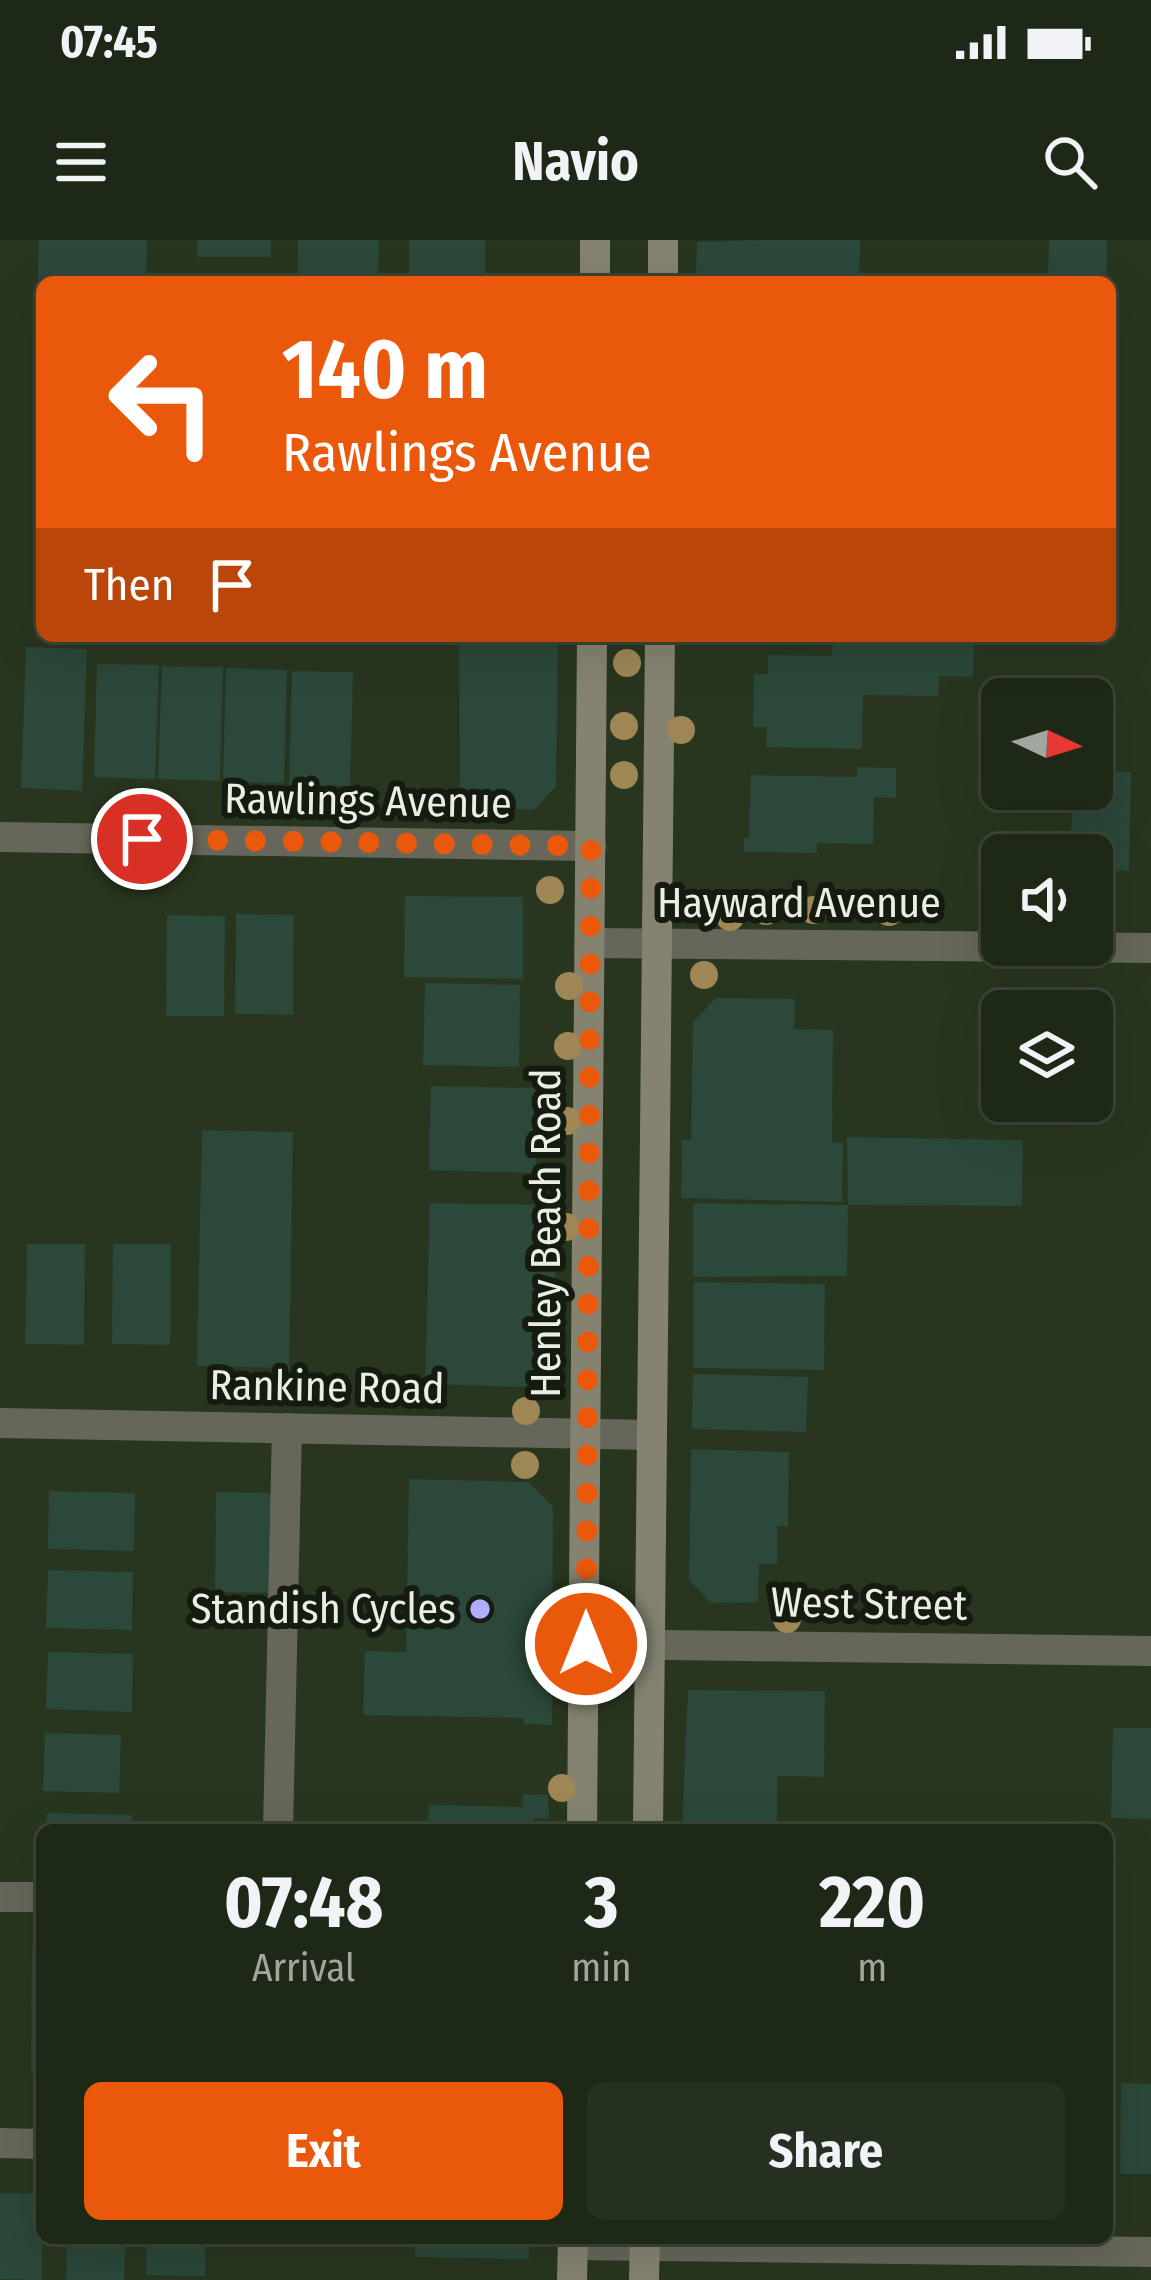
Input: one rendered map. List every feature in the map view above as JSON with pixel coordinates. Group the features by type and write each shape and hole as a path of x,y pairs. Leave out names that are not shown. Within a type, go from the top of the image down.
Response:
{"main road":[{"path":"595,240 595,276"},
{"path":"663,240 663,276"},
{"name":"Henley Beach Road","path":"582,1824 592,642"},
{"path":"648,1824 660,642"},
{"path":"572,2280 573,2244"},
{"path":"644,2280 645,2244"}],"street":[{"name":"Rawlings Avenue","path":"0,837 591,846"},
{"name":"Hayward Avenue","path":"590,944 1151,948"},
{"name":"Rankine Road","path":"0,1423 652,1435"},
{"path":"278,1824 287,1429"},
{"name":"West Street","path":"586,1644 1151,1651"},
{"path":"0,1897 36,1897"},
{"path":"0,2143 36,2144"},
{"path":"783,2244 1151,2252"}],"building":[{"path":"39,240 147,240 146,276 38,276"},
{"path":"197,240 271,240 271,257 197,257"},
{"path":"298,240 379,240 378,276 298,276"},
{"path":"409,240 485,240 485,276 409,276"},
{"path":"860,240 859,276 696,276 697,242"},
{"path":"1049,240 1107,240 1106,276 1048,276"},
{"path":"36,357 36,474 33,474"},
{"path":"833,642 974,644 973,677 939,676 938,696 863,695 862,749 766,747 767,727 753,727 754,674 768,674 768,655 832,656"},
{"path":"459,645 558,645 556,786 534,810 460,807"},
{"path":"26,647 87,649 82,791 21,788"},
{"path":"97,664 159,665 155,779 94,777"},
{"path":"162,666 223,667 220,781 158,779"},
{"path":"226,668 287,670 284,783 223,782"},
{"path":"292,671 353,672 350,786 289,785"},
{"path":"857,767 896,768 896,798 874,797 873,844 817,843 817,853 744,852 744,838 749,838 751,775 857,777"},
{"path":"1113,772 1131,772 1129,871 1113,871 1113,834 1071,834 1072,810 1113,810"},
{"path":"405,896 523,897 523,979 404,977"},
{"path":"236,914 294,915 293,1015 235,1014"},
{"path":"167,915 225,916 224,1016 166,1016"},
{"path":"425,983 520,985 519,1067 423,1065"},
{"path":"716,998 795,999 794,1029 833,1030 832,1142 843,1143 842,1202 681,1198 682,1140 691,1140 693,1022"},
{"path":"431,1086 538,1088 536,1173 429,1170"},
{"path":"202,1130 293,1132 289,1368 197,1366"},
{"path":"847,1137 1023,1140 1022,1206 848,1205"},
{"path":"430,1203 556,1205 554,1367 531,1387 425,1384"},
{"path":"693,1203 848,1205 847,1276 693,1277"},
{"path":"27,1244 85,1244 84,1345 25,1344"},
{"path":"113,1244 171,1244 170,1345 112,1344"},
{"path":"694,1282 825,1284 824,1370 693,1368"},
{"path":"693,1374 808,1377 806,1432 692,1429"},
{"path":"691,1449 789,1452 788,1526 777,1526 777,1564 759,1564 758,1602 711,1603 689,1580"},
{"path":"409,1479 528,1482 553,1507 552,1725 524,1724 524,1718 363,1715 365,1651 406,1652"},
{"path":"49,1491 135,1493 134,1551 48,1549"},
{"path":"216,1492 274,1493 273,1593 215,1592"},
{"path":"48,1570 133,1572 132,1630 46,1628"},
{"path":"48,1652 133,1654 132,1712 46,1709"},
{"path":"688,1690 825,1691 824,1777 777,1776 777,1824 682,1824"},
{"path":"1113,1728 1151,1728 1151,1819 1111,1818"},
{"path":"45,1733 121,1735 119,1793 43,1791"},
{"path":"523,1794 548,1795 549,1819 534,1818 534,1824 428,1824 429,1805 523,1807"},
{"path":"47,1813 132,1815 132,1824 46,1824"},
{"path":"32,1948 36,1948 36,2073 31,2073"},
{"path":"1121,2083 1151,2084 1151,2174 1120,2174"},
{"path":"0,2193 36,2194 42,2280 0,2279"},
{"path":"67,2244 125,2244 124,2280 66,2280"},
{"path":"147,2244 205,2244 205,2276 146,2275"},
{"path":"415,2244 529,2244 529,2259 415,2257"}],"place":[{"name":"Standish Cycles","path":"480,1609"}],"route":[{"path":"142,839 591,846 586,1644"}]}
